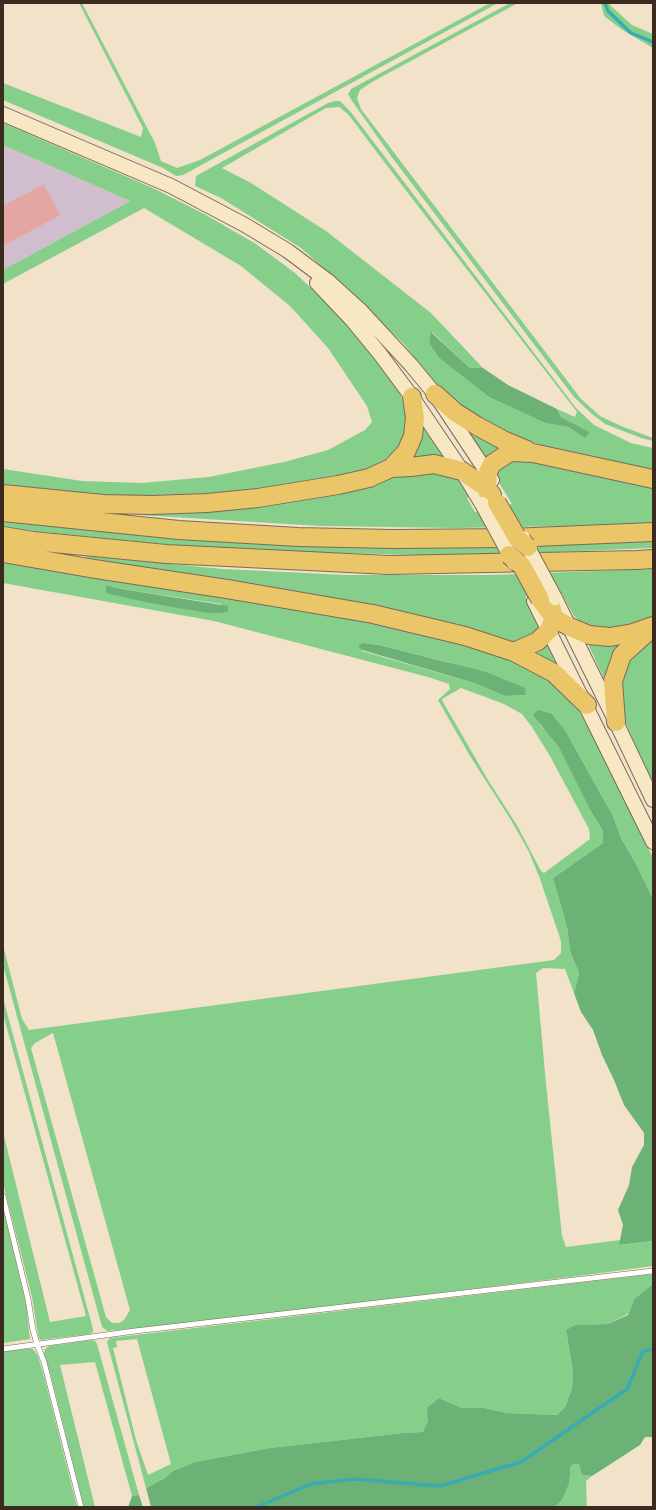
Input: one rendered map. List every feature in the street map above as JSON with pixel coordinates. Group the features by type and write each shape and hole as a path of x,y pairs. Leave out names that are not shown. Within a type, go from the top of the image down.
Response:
{"highway":[{"path":"435,394 455,412 477,426 503,440 533,453"},
{"path":"391,468 406,452 413,436 415,418 412,397"},
{"path":"544,599 522,566 507,551 505,533 491,495 492,464 510,452 533,453 653,479"},
{"path":"3,494 103,504 152,505 207,502 258,498 314,490 369,478 391,468 434,464 462,471 491,495 518,539 529,549 529,560 552,624"},
{"path":"3,512 179,530 298,537 392,539 495,538 653,532"},
{"path":"3,536 33,541 166,554 390,565 653,559"},
{"path":"3,553 95,570 227,589 373,614 465,636 514,652 554,673 587,705"},
{"path":"514,652 538,641 552,624"},
{"path":"552,624 570,627 589,635 610,638 653,627"},
{"path":"616,722 612,681 622,655 653,627"}],"street":[{"path":"3,114 171,186 245,225 288,251 328,281 388,340 435,394 491,495"},
{"path":"245,225 319,285 352,321 380,354 412,397 462,471"},
{"path":"544,599 570,627 653,800"},
{"path":"552,624 587,705 653,842"}],"lane":[{"path":"3,1196 28,1299 33,1330 44,1362 81,1507"},
{"path":"3,1349 135,1331 653,1270"}],"shaded area":[{"path":"3,145 130,201 3,270"}],"green space":[{"path":"79,3 82,3 155,143 161,161 177,168 200,160 490,3 498,3 183,175 176,176 163,168 3,100 3,83 141,137 143,128"},
{"path":"510,3 518,3 372,82 360,90 357,98 361,109 581,399 600,416 653,438 653,441 605,424 574,397 391,156 348,94 351,89"},
{"path":"601,3 610,3 611,6 632,25 653,34 653,48 621,29 604,16"},
{"path":"340,101 350,111 576,408 594,425 631,443 653,448 653,470 592,461 517,437 474,415 439,387 403,343 348,290 301,248 221,198 195,186 196,176 328,103","holes":["339,107 348,114 577,412 575,417 557,409 561,417 590,432 585,438 568,427 545,423 489,397 439,358 429,343 432,332 470,368 483,368 431,313 326,231 251,183 222,168 326,108"]},
{"path":"3,123 155,189 206,215 256,244 295,273 324,300 359,338 393,381 400,393 405,408 407,424 405,438 398,451 387,461 372,468 311,483 229,493 159,496 87,495 3,487 3,469 82,481 142,483 209,477 284,462 328,450 365,430 372,422 367,406 328,348 290,306 241,266 144,208 3,284 3,270 130,201 3,145"},
{"path":"431,332 470,368 483,368 508,385 557,409 561,417 590,432 585,438 568,427 545,423 489,397 439,358 429,343"},
{"path":"423,425 445,458 410,459"},
{"path":"466,427 502,447 491,453 486,458"},
{"path":"524,457 653,486 653,522 623,525 457,528 320,526 140,515 140,512 377,481 402,475 444,471 461,480 471,496 467,498 475,512 512,504 495,476 499,469 510,461"},
{"path":"3,520 364,547 457,548 653,540 653,548 457,556 269,551 174,545 3,528"},
{"path":"86,556 223,569 346,575 491,575 653,569 653,619 632,625 601,628 585,626 574,616 559,589 525,597 538,626 537,632 516,643 372,609 85,561"},
{"path":"3,561 49,570 323,614 437,636 527,664 564,690 579,711 602,751 653,858 653,899 635,862 621,838 613,816 565,730 552,714 540,725 548,732 558,746 590,810 603,831 603,843 553,878 567,927 570,951 579,973 574,993 565,969 543,968 536,973 562,1236 566,1247 620,1240 620,1245 653,1241 653,1266 177,1325 107,1331 102,1327 3,965 3,945 22,1019 29,1030 554,960 561,953 561,941 539,876 528,850 511,820 470,756 438,700 450,689 449,684 428,677 214,621 3,583","holes":["106,585 122,589 221,604 222,613 207,613 108,594","363,643 379,645 451,663 526,695 505,696 474,683 362,651","461,688 504,704 522,714 550,756 589,829 590,839 544,873 541,871 518,827 488,780 442,699","53,1033 130,1310 124,1320 119,1323 112,1323 106,1317 31,1048 35,1043"]},
{"path":"106,585 122,589 228,606 228,611 222,613 207,613 108,594 106,592"},
{"path":"653,637 653,785 619,708 621,684 628,660"},
{"path":"363,643 379,645 486,672 525,688 526,695 505,696 474,683 362,650 358,646"},
{"path":"622,643 611,659 605,681 588,644"},
{"path":"548,644 560,667 536,652"},
{"path":"538,710 552,714 565,730 613,816 621,838 635,862 653,899 653,1241 619,1245 623,1225 618,1210 629,1185 632,1167 644,1145 644,1133 624,1105 602,1055 593,1030 581,1012 574,993 579,973 570,951 567,927 553,878 603,843 603,831 590,810 558,746 533,715"},
{"path":"3,998 93,1329 93,1332 90,1334 40,1340 38,1335 32,1297 3,1183 3,1132 50,1322 86,1316 3,1014"},
{"path":"3,1208 26,1304 30,1339 3,1343"},
{"path":"653,1274 653,1284 634,1299 628,1314 608,1324 575,1325 566,1330 573,1372 572,1389 565,1407 557,1415 507,1413 485,1408 462,1408 439,1398 428,1408 428,1420 423,1432 270,1448 195,1462 173,1471 165,1478 146,1488 107,1342 110,1338","holes":["137,1339 171,1464 148,1475 136,1440 113,1348 117,1347 116,1341"]},
{"path":"653,1284 653,1437 645,1437 640,1445 592,1476 582,1475 579,1464 571,1465 569,1484 562,1500 555,1507 151,1507 146,1488 165,1478 173,1471 195,1462 270,1448 423,1432 428,1420 427,1408 439,1398 462,1408 485,1408 507,1413 557,1415 565,1407 572,1389 573,1372 566,1330 575,1325 608,1324 628,1315 634,1299"},
{"path":"92,1340 97,1344 139,1495 132,1496 95,1362 60,1365 95,1507 84,1507 50,1372 44,1354 45,1349 49,1346"},
{"path":"33,1349 38,1356 77,1507 3,1507 3,1351"},
{"path":"579,1464 582,1475 592,1476 586,1481 587,1507 555,1507 562,1500 569,1484 571,1465"},
{"path":"139,1495 143,1507 128,1507 132,1496"}],"building":[{"path":"44,184 60,215 3,246 3,206"}],"waterway":[{"path":"605,3 608,11 631,33 653,42"},
{"path":"257,1507 311,1484 355,1479 440,1486 521,1462 627,1389 643,1351 653,1349"}]}
